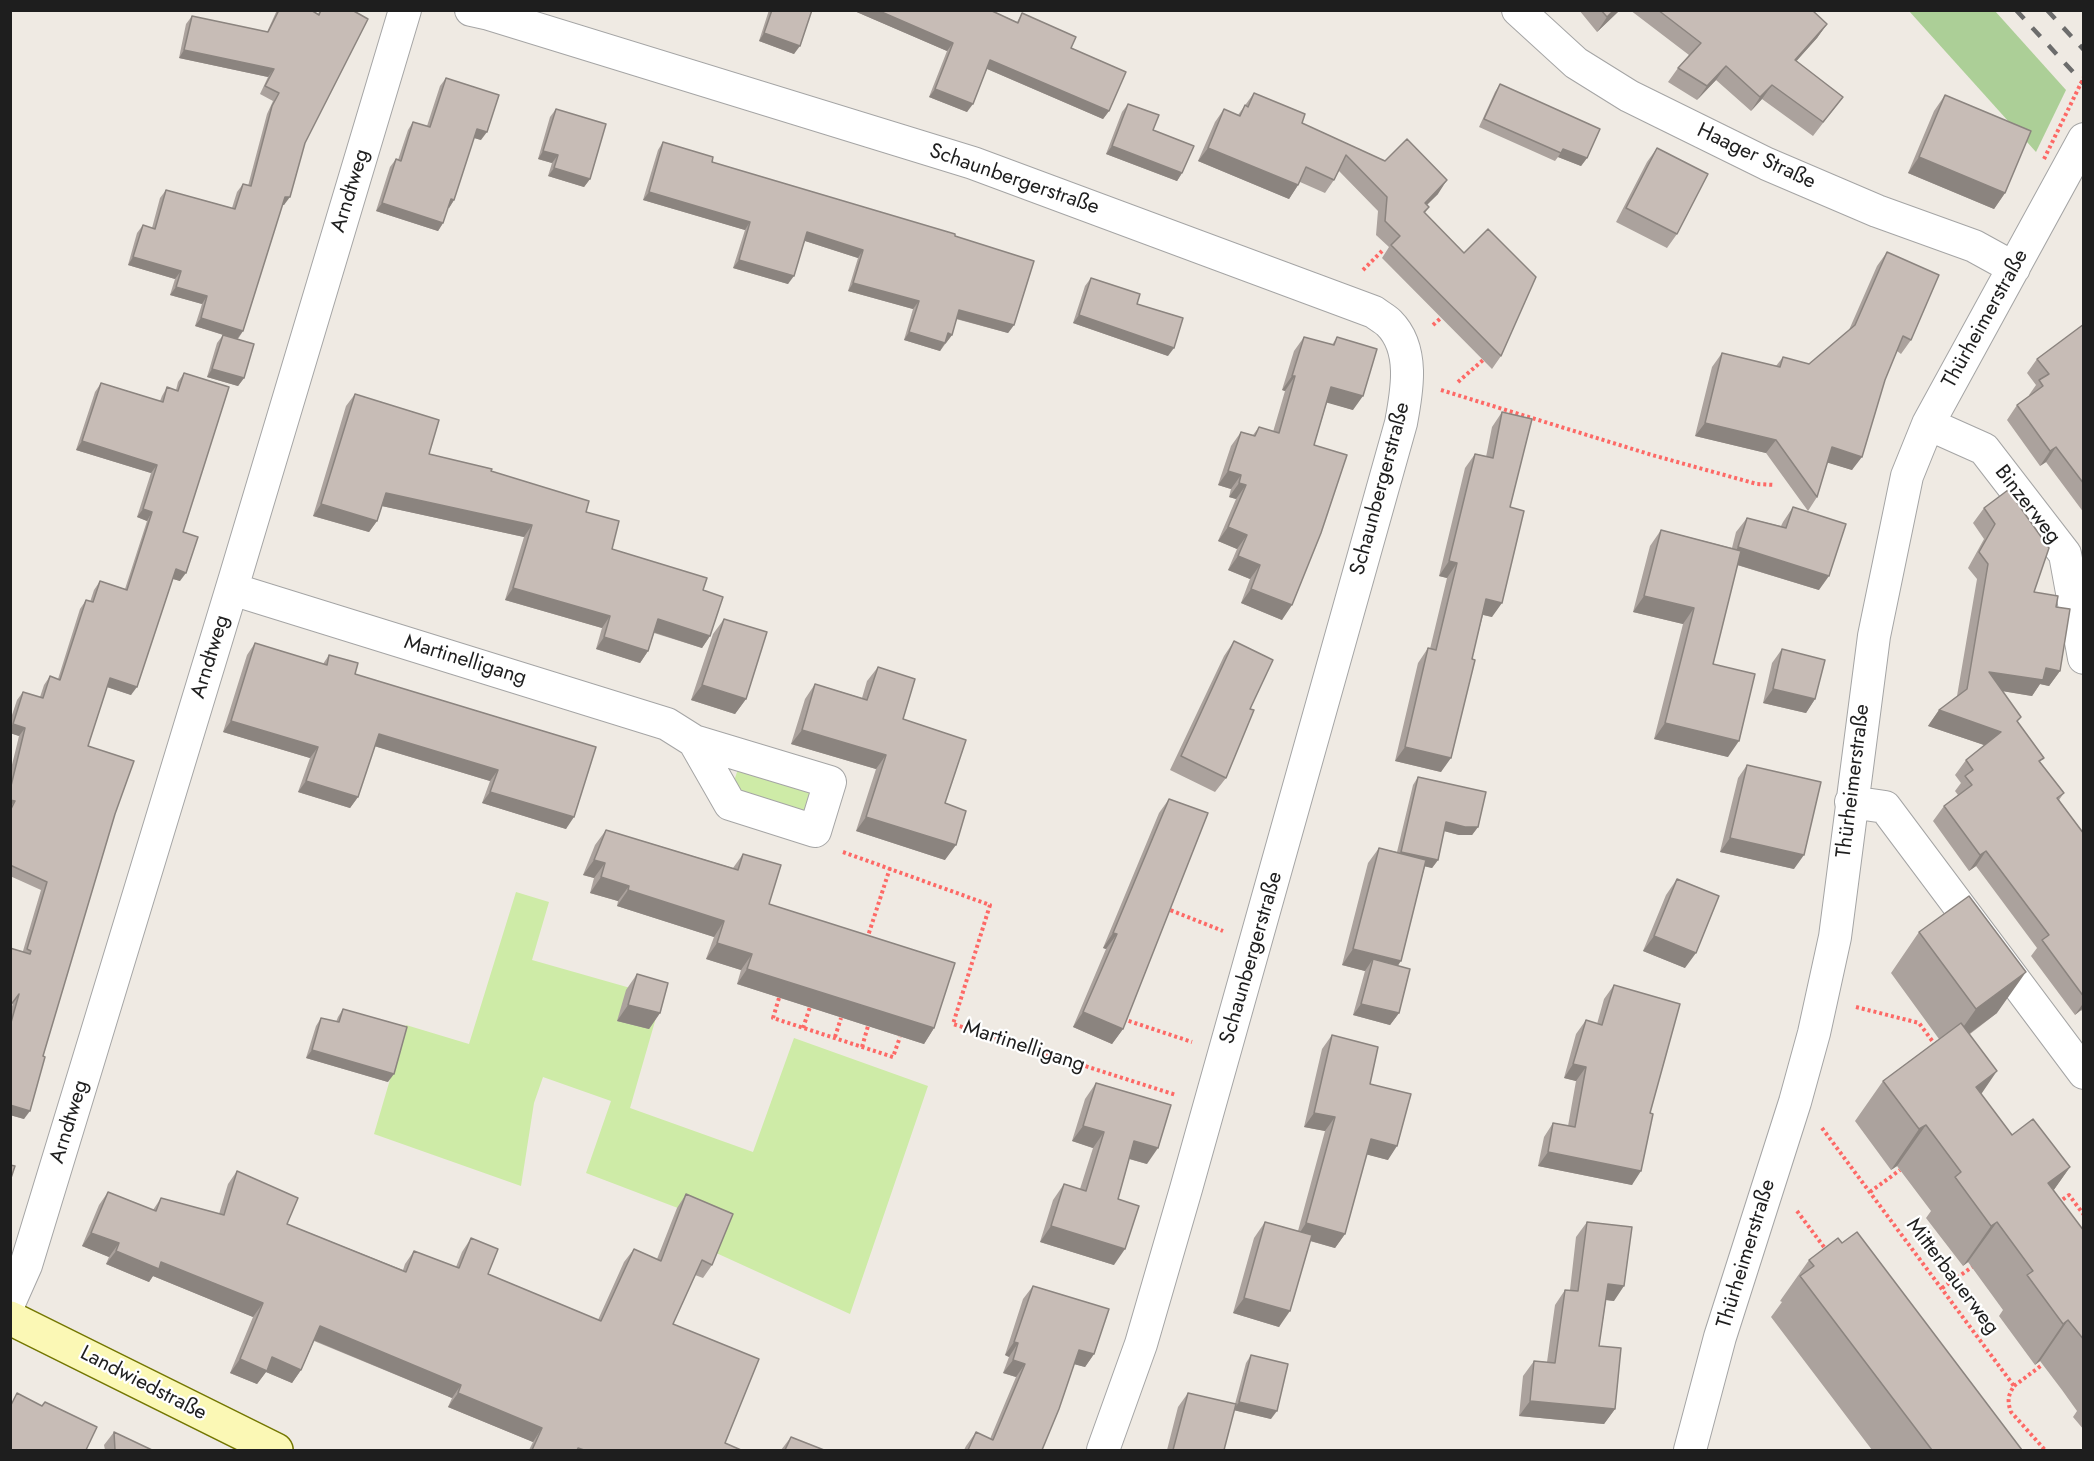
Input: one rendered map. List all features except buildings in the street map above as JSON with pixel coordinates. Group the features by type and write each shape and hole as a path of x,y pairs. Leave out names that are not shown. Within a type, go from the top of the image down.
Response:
{"main road":[{"name":"Landwiedstraße","path":"10,1318 276,1450"}],"street":[{"name":"Arndtweg","path":"10,1301 26,1265 405,10"},
{"name":"Schaunbergerstraße","path":"471,10 563,36 973,163 1374,312 1389,323 1398,335 1405,352 1407,380 1401,423 1141,1344 1103,1450"},
{"name":"Haager Straße","path":"1518,10 1576,63 1629,96 1767,164 1877,211 1974,246 2014,268"},
{"name":"Thürheimerstraße","path":"1690,1450 1720,1337 1795,1102 1814,1033 1835,937 1874,636 1907,476 1928,424 2014,268 2053,170 2084,139"},
{"name":"Binzerweg","path":"1928,424 1984,449 2065,554 2084,658"},
{"name":"Martinelligang","path":"232,589 667,724 694,741 830,782 815,831 730,804 694,741"},
{"path":"1851,802 1885,807 2084,1073"}],"path":[{"path":"2053,170 2084,76"},
{"path":"1358,276 1382,251"},
{"path":"1432,326 1441,318"},
{"path":"1458,382 1483,360"},
{"path":"1407,380 1663,458 1757,484 1775,485"},
{"name":"Martinelligang","path":"815,831 831,847 990,905 953,1024 1210,1106"},
{"path":"866,942 890,868"},
{"path":"1164,908 1227,933"},
{"path":"779,998 772,1018 893,1057 900,1036"},
{"path":"1849,1005 1919,1023 1938,1049"},
{"path":"803,1028 810,1008"},
{"path":"834,1037 841,1018"},
{"path":"1123,1019 1196,1043"},
{"path":"862,1047 868,1026"},
{"name":"Mitterbauerweg","path":"1819,1123 2014,1386"},
{"path":"1870,1192 1900,1170"},
{"path":"2050,1209 2069,1195 2084,1215"},
{"path":"1792,1204 1833,1259"},
{"path":"1942,1288 1980,1261"},
{"path":"2043,1365 2014,1386 2009,1394 2008,1404 2011,1412 2045,1450"}],"green space":[{"path":"1909,11 1995,11 2066,90 2036,152"},
{"path":"738,769 809,787 813,794 804,813 736,794 732,787"},
{"path":"516,892 549,902 532,960 662,997 630,1108 753,1152 794,1038 928,1086 850,1314 714,1252 725,1226 586,1173 611,1101 543,1077 534,1103 521,1186 374,1134 406,1025 469,1044"}],"railway":[{"path":"2016,10 2084,84"},
{"path":"2047,10 2084,50"}]}
